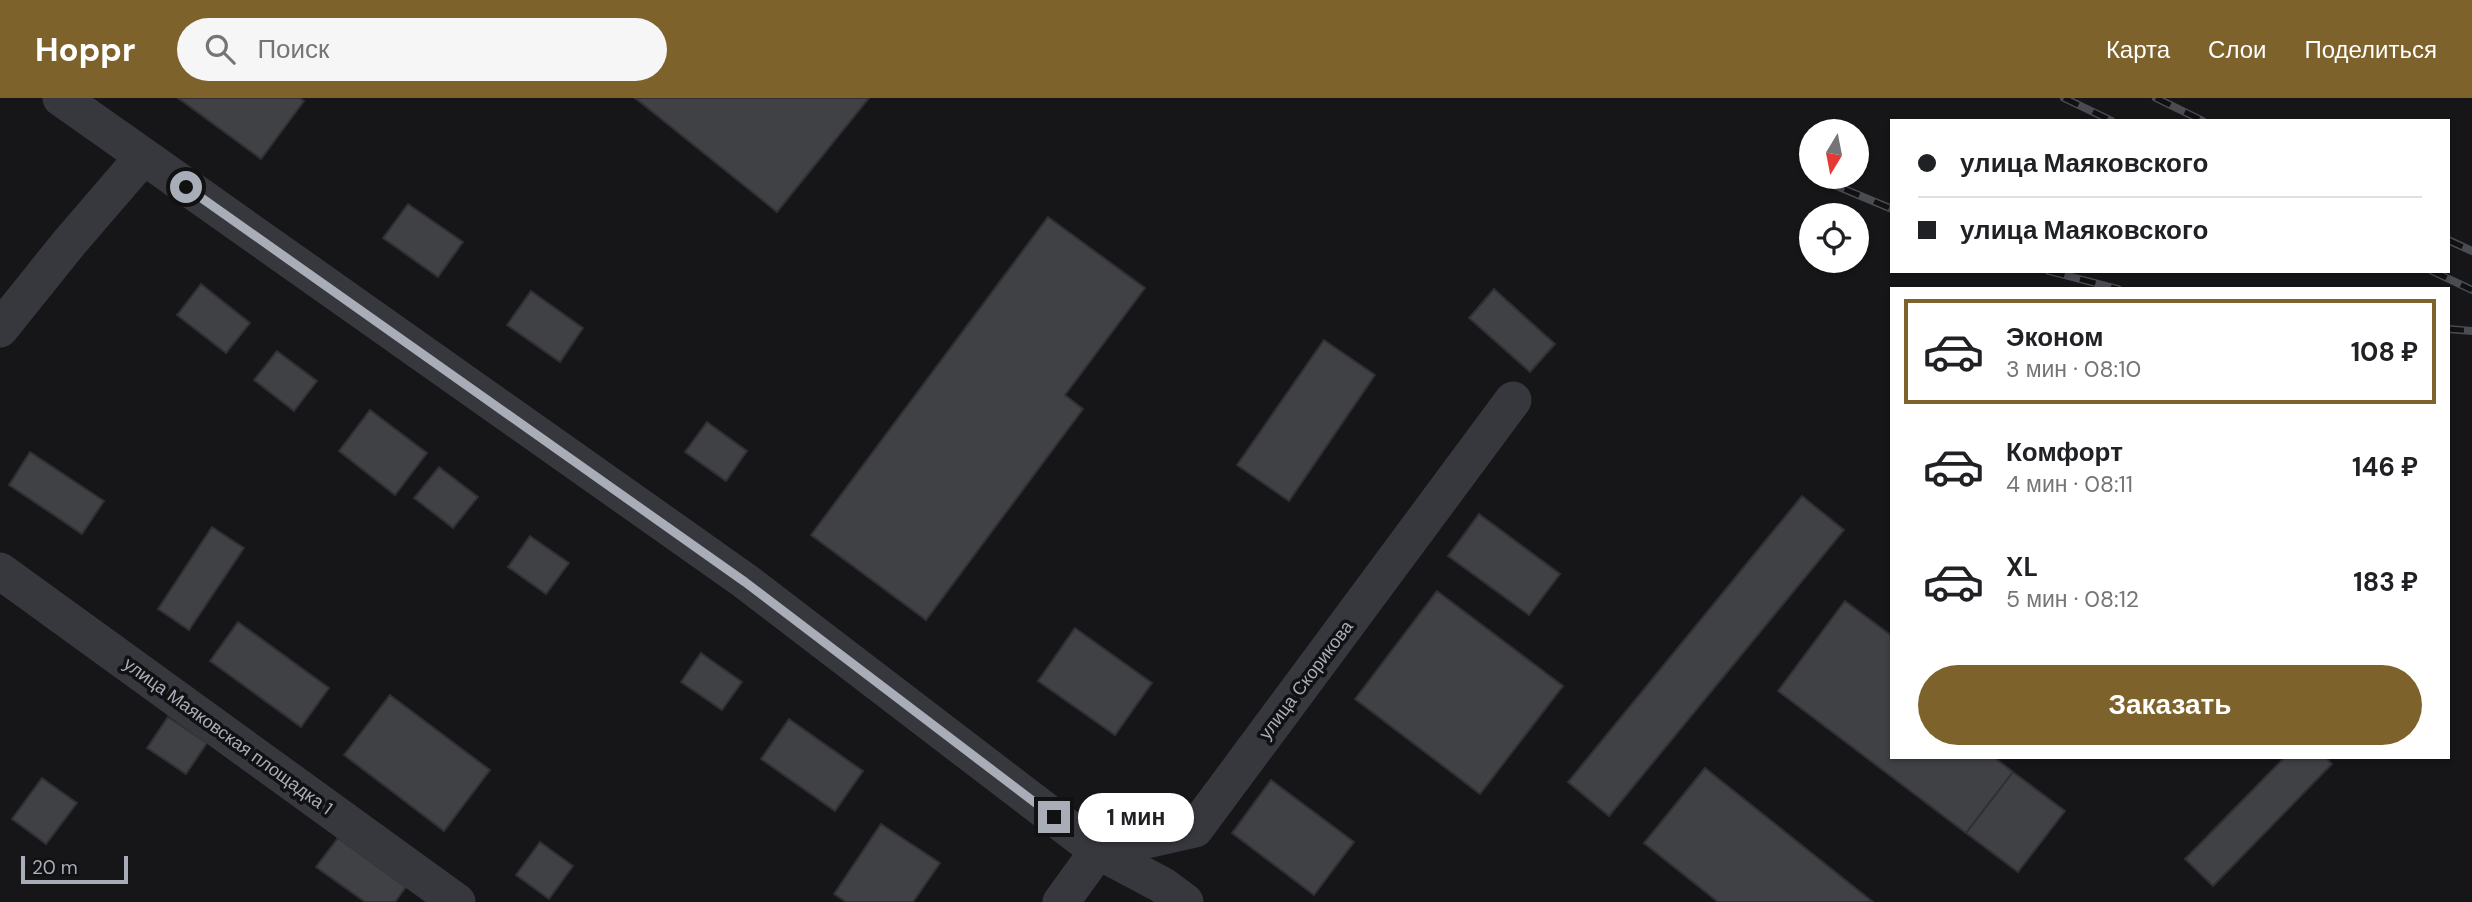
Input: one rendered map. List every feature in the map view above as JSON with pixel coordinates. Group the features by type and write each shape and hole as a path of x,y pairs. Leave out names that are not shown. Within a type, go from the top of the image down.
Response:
{"street":[{"path":"61,98 745,582 1098,851 1161,885 1185,902"},
{"path":"0,329 143,157"},
{"name":"улица Скорикова","path":"1098,851 1195,829 1513,400"},
{"name":"улица Маяковская площадка 1","path":"0,571 457,902"},
{"path":"1061,902 1098,851"}],"building":[{"path":"178,98 300,98 304,101 261,159"},
{"path":"635,98 869,98 777,212"},
{"path":"408,204 463,242 438,277 383,238"},
{"path":"1048,217 1145,288 1065,395 1083,409 926,620 811,535"},
{"path":"201,284 250,323 226,353 177,315"},
{"path":"1494,289 1555,344 1530,372 1469,318"},
{"path":"531,291 583,328 560,362 507,325"},
{"path":"1324,340 1375,375 1289,501 1237,465"},
{"path":"277,351 317,381 294,411 254,380"},
{"path":"370,410 427,453 395,495 339,451"},
{"path":"707,422 747,451 726,481 685,452"},
{"path":"30,452 104,501 82,534 9,485"},
{"path":"439,467 478,497 453,528 414,498"},
{"path":"1802,496 1844,530 1609,816 1568,782"},
{"path":"1479,514 1560,574 1529,615 1448,556"},
{"path":"212,527 244,548 189,630 158,609"},
{"path":"530,536 569,563 546,594 508,567"},
{"path":"1437,591 1563,686 1480,794 1355,699"},
{"path":"1845,601 1890,635 1890,759 1996,759 2013,772 1966,833 1778,691"},
{"path":"238,622 329,688 301,727 210,661"},
{"path":"1075,628 1152,683 1115,735 1038,681"},
{"path":"701,653 742,682 722,710 681,682"},
{"path":"390,695 490,770 444,831 344,755"},
{"path":"168,717 207,743 186,774 147,748"},
{"path":"789,719 863,771 835,811 761,759"},
{"path":"2283,759 2327,759 2332,764 2213,886 2185,859"},
{"path":"1705,768 1873,902 1718,902 1644,843"},
{"path":"2013,772 2065,811 2018,872 1966,833"},
{"path":"42,778 77,803 46,844 12,819"},
{"path":"1271,780 1354,842 1314,895 1232,833"},
{"path":"881,824 940,863 913,902 846,902 834,894"},
{"path":"338,838 406,887 395,902 365,902 316,867"},
{"path":"540,842 573,866 549,899 516,875"}],"railway":[{"path":"2064,98 2108,119"},
{"path":"2156,98 2199,119"},
{"path":"1844,189 1890,208"},
{"path":"2450,241 2472,251"},
{"path":"2057,273 2110,287"},
{"path":"2436,273 2472,290"},
{"path":"2450,329 2472,331"}],"route":[{"path":"186,187 745,582 1054,817"}]}
